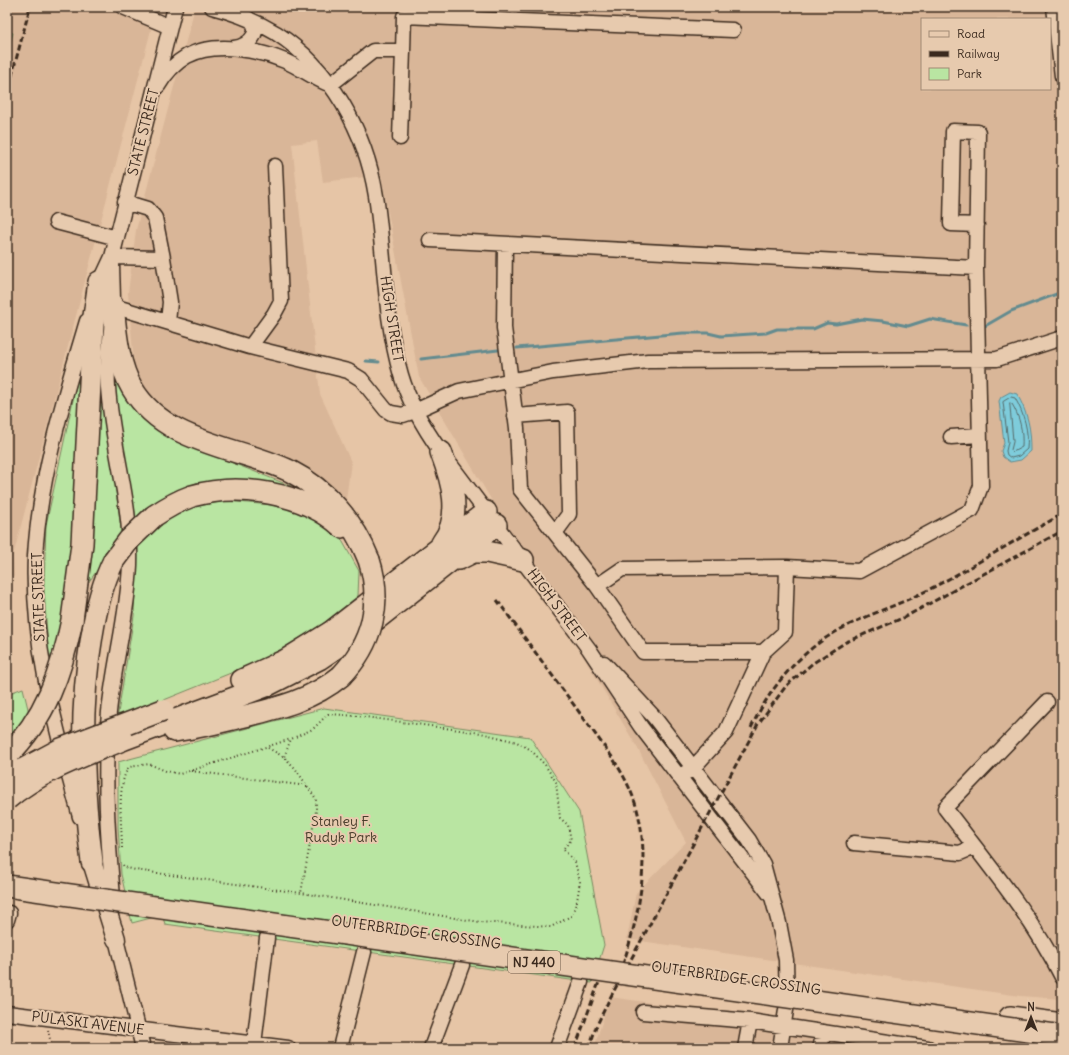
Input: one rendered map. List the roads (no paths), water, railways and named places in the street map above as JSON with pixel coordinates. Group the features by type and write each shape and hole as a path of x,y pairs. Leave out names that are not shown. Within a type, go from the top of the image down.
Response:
{"highway":[{"path":"7,756 26,734 50,695 62,661 72,620 82,544 93,323 99,282"},
{"path":"7,778 61,749 168,721 200,727 292,704 318,692 341,676 363,648 373,622 375,589 369,560 358,537 340,511 320,491 305,480 281,468 178,431 160,420 146,408 131,387 124,370 113,306"},
{"path":"441,452 452,489 454,515 441,557"},
{"path":"92,862 84,776 85,695 89,652 96,612 104,584 114,560 134,534 154,516 179,501 200,494 237,491 274,495 301,502 329,516 351,536 369,560"},
{"path":"7,799 42,775 168,721 292,656 441,557 491,519"},
{"path":"441,557 473,552 487,552 523,560"},
{"name":"OUTERBRIDGE CROSSING","path":"7,874 1062,1024"},
{"name":"OUTERBRIDGE CROSSING","path":"7,886 1062,1036"}],"main road":[{"name":"STATE STREET","path":"92,862 116,939"}],"street":[{"path":"123,7 170,27"},
{"name":"STATE STREET","path":"92,862 54,720 45,677 38,626 35,557 42,493 48,457 99,282 112,257 151,96 175,7"},
{"name":"HIGH STREET","path":"212,7 252,20 272,31 293,45 312,63 330,85 353,123 365,150 375,195 392,338 401,377 415,411 441,452 590,648 630,712 770,896"},
{"path":"151,96 167,73 183,59 200,51 242,47 250,42 255,29 252,20 229,7"},
{"path":"1062,10 1054,7 1062,76"},
{"path":"400,138 404,16 733,30"},
{"path":"228,49 246,51 277,58 330,85 373,51 403,51"},
{"path":"597,586 622,569 787,567 859,571 972,510 980,486 976,268 977,225 978,132 953,131 951,224 977,225"},
{"path":"250,347 279,307 281,301 275,166"},
{"path":"125,202 148,209 155,218 170,302 168,322"},
{"path":"56,222 117,238"},
{"path":"430,240 976,268"},
{"path":"505,244 504,328 516,416 520,489 597,586 643,652 763,652"},
{"path":"112,257 163,258"},
{"name":"STATE STREET","path":"112,257 113,306 108,352 108,388 126,500 130,555 127,594 110,699 106,755 106,813 116,939 143,1048"},
{"path":"113,306 250,347 348,371 361,379 382,406 391,413 403,415 459,391 553,372 648,361 997,359 1062,338"},
{"path":"516,416 567,412 569,514 555,533"},
{"path":"951,437 980,435"},
{"path":"679,777 693,768 726,732 763,652 786,632 787,567"},
{"name":"HIGH STREET","path":"590,648 642,702 754,848 764,868 770,896 779,923 786,960 788,995 780,1048"},
{"path":"1047,702 945,808 1028,920 1052,956 1062,977"},
{"path":"854,844 960,853 974,847"},
{"path":"254,1044 267,938"},
{"path":"340,1048 364,952"},
{"path":"431,1048 462,965"},
{"path":"557,1048 580,982"},
{"path":"643,1012 750,1021 928,1048"},
{"name":"PULASKI AVENUE","path":"7,1013 288,1048"},
{"path":"745,1048 750,1021"},
{"path":"820,1048 824,1032"}],"water":[{"path":"1010,392 1017,394 1024,408 1029,428 1031,451 1021,460 1010,462 1003,457 1001,451 1004,443 999,401 1001,397"}],"waterway":[{"path":"985,326 1011,311 1062,292"},
{"path":"517,348 683,333 708,333 721,336 766,333 777,329 813,329 827,323 836,324 862,319 908,326 930,319 966,325"},
{"path":"421,359 498,350"},
{"path":"366,361 379,362"}],"railway":[{"path":"7,94 30,7"},
{"path":"751,728 767,698 777,684 800,659 826,638 851,624 922,593 1059,516"},
{"path":"589,1048 596,1027 609,1000 758,724 786,686 813,663 846,642 905,617 1062,531"},
{"path":"497,600 612,757 626,781 635,803 643,848 642,872 636,919 623,964"},
{"path":"575,1048 599,982"}],"park label":[{"name":"Stanley F. Rudyk Park","path":"341,830"}]}
